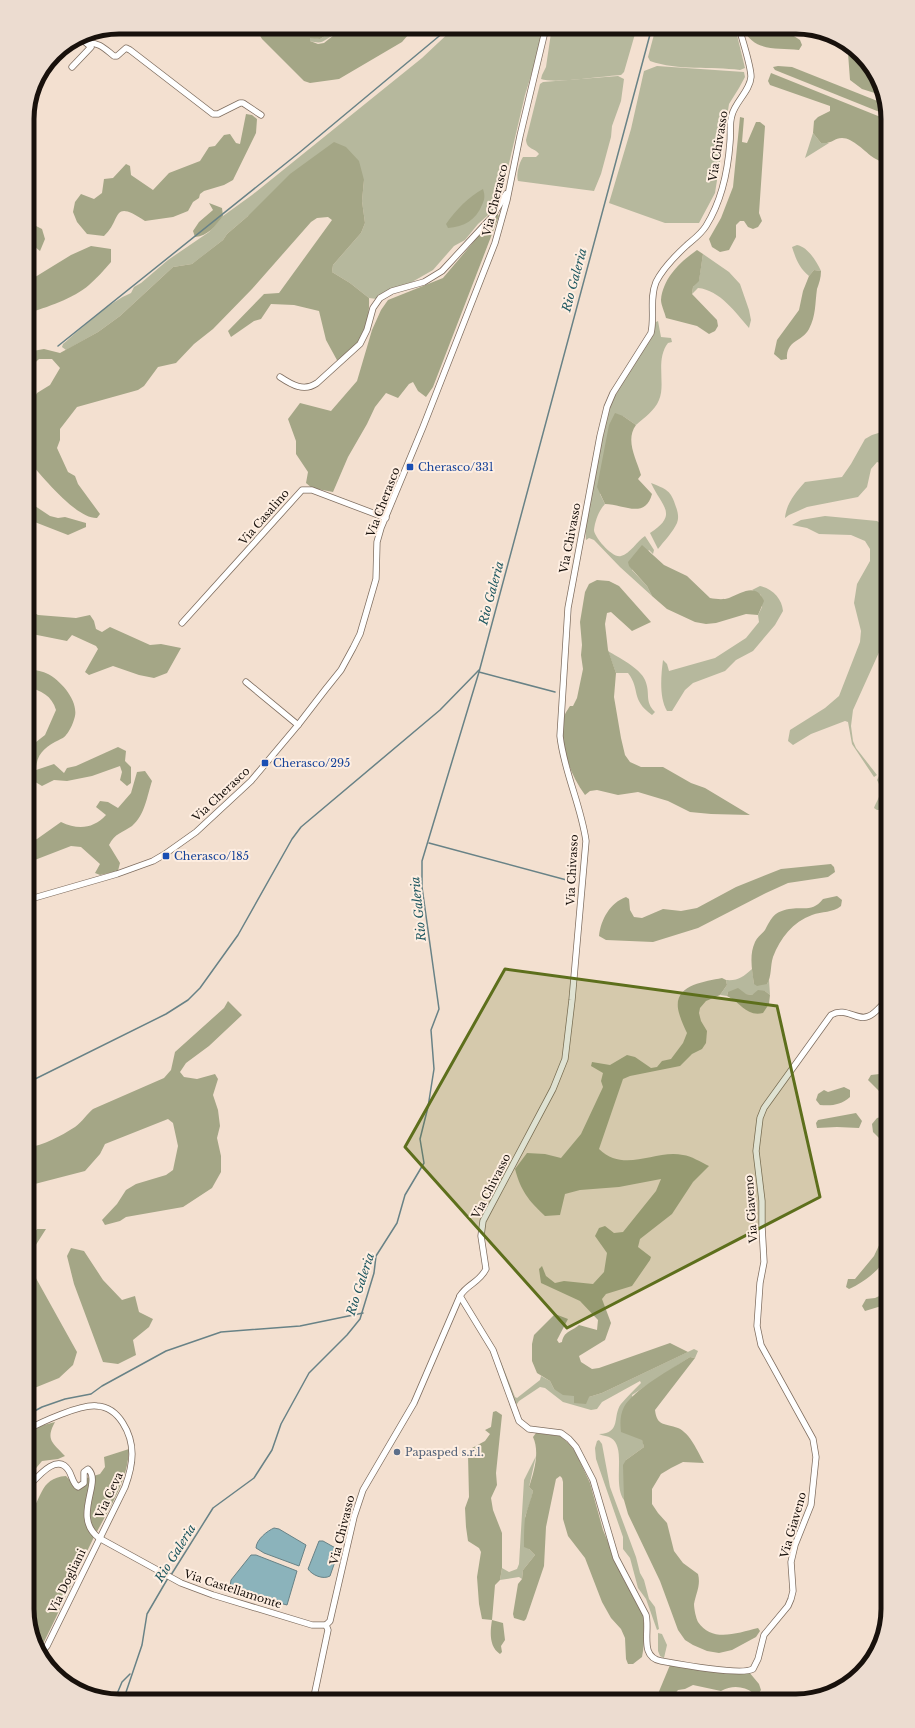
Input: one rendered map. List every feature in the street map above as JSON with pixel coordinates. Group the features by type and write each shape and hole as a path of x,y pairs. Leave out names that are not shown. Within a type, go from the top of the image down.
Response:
{"street":[{"name":"Via Cherasco","path":"34,898 141,866 165,854 196,832 251,781 298,725 341,670 360,634 376,579 377,542 495,243 544,34"},
{"name":"Via Chivasso","path":"314,1694 328,1630 326,1625 330,1621 354,1517 363,1490 414,1403 460,1296 464,1289 481,1278 486,1269 481,1236 483,1221 553,1088 565,1059 572,1000 586,841 584,824 562,756 560,736 568,608 574,567 607,407 613,393 651,333 653,323 652,296 656,282 663,270 674,257 703,230 711,218 718,200 726,170 730,142 731,116 748,86 751,75 741,34"},
{"path":"72,67 91,47 84,41"},
{"path":"87,43 95,42 114,56 118,56 126,48 130,50 213,114 218,114 240,103 243,103 261,115"},
{"path":"280,377 290,384 302,388 310,387 317,383 360,344 367,330 375,304 380,298 392,291 424,282 439,274 492,217 508,191"},
{"name":"Via Casalino","path":"182,623 302,490 312,490 386,518"},
{"path":"246,682 298,725"},
{"name":"Via Giaveno","path":"460,1296 493,1350 518,1421 529,1429 563,1434 572,1443 585,1464 593,1480 616,1558 645,1612 648,1624 648,1651 650,1656 654,1660 705,1667 739,1671 753,1669 758,1660 764,1635 788,1606 791,1599 793,1591 791,1562 795,1545 811,1505 816,1457 816,1449 813,1439 761,1345 758,1336 757,1326 760,1283 764,1262 762,1201 756,1151 760,1118 764,1108 831,1015 842,1012 866,1017 871,1015 881,1006"},
{"name":"Via Ceva","path":"34,1427 78,1409 95,1406 112,1412 124,1425 132,1452 130,1472 125,1487 99,1538"},
{"name":"Via Castellamonte","path":"34,1481 45,1470 56,1464 61,1464 67,1468 75,1485 78,1487 84,1483 84,1471 87,1469 89,1470 92,1483 87,1509 88,1522 91,1531 99,1538 181,1583 213,1595 312,1625 326,1625"},
{"name":"Via Dogliani","path":"44,1650 99,1538"}],"highlighted area":[{"path":"505,969 777,1006 820,1197 567,1328 405,1147"}],"green space":[{"path":"259,34 328,34 320,39 310,38 310,41 318,44 324,43 334,35 338,34 409,34 402,42 339,79 310,83 304,81 262,39"},
{"path":"328,34 337,34 321,42 310,41 310,37 320,39"},
{"path":"448,34 542,34 538,53 525,95 504,185 496,208 478,224 465,240 454,246 433,270 412,282 388,291 377,299 369,298 350,283 332,272 333,265 361,233 365,223 362,201 364,180 248,216 227,234 223,240 192,264 173,267 120,316 98,332 66,350 62,347 63,344 96,316 131,293 134,287 141,283 168,260 209,232 223,216 252,195 422,58"},
{"path":"551,34 635,34 624,72 621,75 557,81 541,79 546,67"},
{"path":"654,34 737,34 745,68 740,70 672,66 650,61 648,57"},
{"path":"791,34 800,40 802,45 799,50 766,47 759,45 747,35"},
{"path":"848,53 856,59 870,76 877,94 862,89 850,80"},
{"path":"657,66 744,72 745,77 729,104 715,193 699,223 665,223 609,203 631,129 644,71"},
{"path":"773,67 792,67 879,102 880,112 775,70"},
{"path":"771,73 881,117 881,162 850,140 839,138 828,143 821,143 813,133 814,121 818,117 830,111 830,106 770,85 768,81"},
{"path":"618,76 624,79 621,101 612,126 611,137 601,174 594,191 518,181 518,169 523,157 536,157 539,154 529,147 526,140 540,84 543,82"},
{"path":"246,114 252,115 257,119 256,133 233,180 224,185 204,191 200,194 199,198 193,202 188,211 173,217 145,221 134,214 127,211 122,211 118,214 110,230 104,236 87,234 77,222 73,212 75,202 81,194 94,199 102,193 104,179 113,178 126,164 130,166 131,175 153,190 169,173 200,161 209,147 215,146 224,135 230,134 236,143 240,144"},
{"path":"740,117 744,118 742,142 747,143 756,122 760,122 765,126 759,213 762,221 758,227 753,229 748,227 744,221 740,221 736,225 736,237 729,250 720,252 712,247 709,239 721,218 733,187"},
{"path":"813,133 821,143 829,143 805,158"},
{"path":"334,142 346,147 359,161 364,180 362,201 365,223 361,233 333,265 332,272 350,283 369,298 366,327 358,342 338,362 326,340 319,311 294,305 271,304 261,319 254,321 231,337 228,331 264,294 279,293 332,220 328,217 317,218 311,222 252,289 213,329 194,344 176,363 158,367 144,386 138,390 77,407 60,429 60,440 57,448 68,472 75,476 78,484 100,514 97,518 79,511 59,495 34,467 34,398 37,393 50,385 60,368 52,359 39,359 34,364 34,351 44,349 60,353 98,332 120,316 173,267 192,264 223,240 227,234 248,216 290,174"},
{"path":"483,189 484,201 473,219 459,226 448,228 446,224 458,209 472,196"},
{"path":"209,203 222,208 223,216 207,233 195,237 193,231 199,222 213,210"},
{"path":"496,211 499,216 433,387 426,397 418,391 413,382 409,384 398,398 386,393 375,407 348,457 333,492 312,488 306,483 308,472 296,454 296,441 288,419 300,403 331,411 357,381 372,330 381,310 388,300 443,278 476,239"},
{"path":"34,225 42,229 45,239 40,251 34,246"},
{"path":"797,245 805,249 815,259 821,271 814,270 809,276 803,270 798,263 792,247"},
{"path":"91,246 111,249 111,262 98,277 83,290 68,298 34,311 34,278 71,255"},
{"path":"697,250 703,254 699,281 693,287 692,294 717,320 718,326 715,331 709,334 697,326 666,318 661,302 662,292 673,271"},
{"path":"703,254 729,272 740,284 749,310 751,320 749,328 727,303 713,293 698,288 692,294 693,287 699,280"},
{"path":"814,270 821,271 821,274 811,324 806,333 789,348 787,359 781,360 774,354 777,340 799,310 803,291 809,276"},
{"path":"658,321 661,337 671,338 672,342 668,343 662,357 661,394 657,404 646,417 636,425 623,416 600,494 605,504 601,509 595,523 594,530 604,547 618,556 627,553 645,536 654,550 653,554 649,550 632,570 647,586 652,596 620,567 594,540 589,538 586,540 585,527 604,421 617,392 646,345 656,322"},
{"path":"615,413 623,416 636,425 631,437 631,443 641,475 638,479 652,494 649,502 644,507 639,509 605,504 597,487 609,425"},
{"path":"881,432 881,463 877,462 871,469 867,487 858,497 807,507 785,518 789,503 805,482 842,477 865,439"},
{"path":"651,483 664,489 670,494 674,501 678,515 678,521 671,533 658,549 650,533 664,521 666,510"},
{"path":"34,505 50,516 58,518 65,517 86,523 86,527 68,535 34,522"},
{"path":"825,516 877,521 881,524 881,648 853,710 851,726 853,741 856,748 877,775 874,777 852,744 848,722 845,721 811,734 793,745 788,741 790,730 825,708 839,696 860,642 861,631 854,603 857,584 870,561 870,549 865,541 851,535 819,534 807,528 792,525 801,520"},
{"path":"642,545 664,565 687,576 710,598 729,598 748,590 757,592 761,595 764,601 758,615 746,614 716,623 706,624 695,622 667,609 652,596 647,586 629,566 628,562"},
{"path":"597,580 609,581 619,586 651,622 632,631 611,612 607,613 605,624 608,650 616,673 614,697 625,755 630,762 641,767 663,767 691,783 705,788 750,815 690,812 668,801 638,792 618,795 597,790 590,791 585,795 567,760 562,730 564,715 570,706 573,706 577,698 583,669 580,622 585,592 589,584"},
{"path":"760,586 773,592 781,602 783,611 775,625 753,651 736,660 725,671 693,683 685,690 672,711 667,711 664,705 662,693 661,679 663,660 667,664 669,671 715,658 746,638 759,622 758,615 762,607 761,595 752,590"},
{"path":"34,613 38,615 76,618 90,615 94,621 96,629 102,632 110,627 150,645 161,644 181,648 167,673 154,678 139,675 113,666 89,675 85,672 98,649 96,646 72,635 67,641 34,634"},
{"path":"608,651 639,671 647,685 649,701 655,712 652,715 645,709 638,699 634,684 628,673 616,673"},
{"path":"34,670 48,674 63,686 74,704 75,716 72,726 65,736 46,748 40,755 36,764 36,770 54,764 64,773 67,768 76,766 118,747 126,751 125,761 131,767 131,783 127,786 120,780 122,772 120,766 92,776 67,781 54,780 42,786 34,781 34,744 45,735 56,710 49,697 34,689"},
{"path":"881,745 881,767 879,753"},
{"path":"145,771 152,781 143,811 136,822 116,836 109,845 120,863 118,871 100,875 95,873 100,864 81,847 71,846 34,860 34,840 61,822 67,825 85,827 101,820 106,815 96,807 100,801 108,802 118,808 131,793 137,772"},
{"path":"881,772 881,810 874,808 880,794 880,788 877,780"},
{"path":"831,864 834,867 835,872 828,877 788,883 698,928 653,942 606,940 599,936 607,912 615,903 626,897 629,899 630,910 634,917 642,918 663,909 681,911 697,908 736,887 781,869"},
{"path":"837,896 842,900 841,906 831,911 805,918 793,926 779,943 773,957 770,978 767,984 757,986 754,984 752,963 753,947 758,937 765,930 774,916 789,909 811,908 823,899"},
{"path":"752,969 754,984 767,984 769,979 770,995 765,991 752,995 728,992 727,996 720,995 727,985 726,980 740,978"},
{"path":"722,978 726,980 727,985 720,995 706,1001 700,1008 699,1013 701,1021 707,1031 706,1043 702,1049 692,1054 680,1066 630,1076 623,1079 599,1149 609,1156 619,1160 640,1159 672,1154 683,1155 696,1159 709,1166 693,1182 672,1214 640,1239 638,1247 651,1257 650,1260 632,1286 606,1294 602,1299 611,1323 605,1340 579,1356 581,1362 592,1369 599,1368 670,1343 688,1352 602,1393 589,1397 586,1404 574,1403 574,1396 563,1395 554,1389 550,1381 537,1373 532,1361 532,1344 534,1335 555,1314 568,1319 557,1340 559,1343 562,1342 566,1334 579,1325 597,1330 598,1320 580,1301 541,1283 539,1269 542,1266 546,1276 555,1283 564,1281 593,1284 604,1272 607,1253 595,1236 599,1228 605,1226 614,1233 623,1232 656,1191 661,1179 619,1187 580,1190 565,1194 560,1215 545,1216 526,1195 515,1169 527,1153 545,1154 561,1158 581,1134 603,1087 601,1081 603,1073 591,1066 592,1062 610,1065 627,1055 635,1057 651,1068 657,1067 662,1061 671,1059 683,1043 687,1033 679,1013 678,1004 680,996 690,986"},
{"path":"738,988 746,994 752,995 758,990 765,991 770,995 769,1004 763,1013 757,1014 748,1011 727,996 728,992"},
{"path":"228,1001 242,1015 209,1046 186,1063 180,1072 184,1077 197,1079 215,1074 218,1079 213,1095 218,1110 220,1126 217,1138 221,1156 221,1172 212,1188 183,1207 126,1217 120,1221 105,1225 102,1220 117,1204 126,1190 136,1184 166,1175 173,1170 178,1146 173,1123 168,1119 105,1144 100,1154 85,1171 34,1184 34,1147 58,1137 78,1125 93,1109 164,1078 171,1070 175,1052 224,1008"},
{"path":"881,1074 881,1093 868,1080 871,1075"},
{"path":"844,1087 850,1090 850,1097 843,1102 832,1105 820,1105 816,1100 818,1094 824,1090 828,1092"},
{"path":"856,1113 862,1121 859,1128 817,1128 816,1123 818,1120"},
{"path":"881,1117 881,1140 873,1132 872,1124 877,1118"},
{"path":"37,1229 46,1229 34,1248 34,1233"},
{"path":"881,1241 881,1265 860,1283 849,1289 846,1287 848,1279 855,1279 874,1256"},
{"path":"71,1248 84,1251 103,1280 122,1300 135,1296 139,1312 153,1319 149,1327 133,1340 136,1355 118,1364 103,1362 74,1284 67,1256"},
{"path":"34,1275 77,1352 73,1365 59,1378 34,1388"},
{"path":"881,1295 881,1306 865,1311 862,1306 866,1299"},
{"path":"694,1349 698,1351 695,1358 690,1357 632,1395 644,1447 626,1460 624,1500 619,1485 619,1458 616,1443 610,1437 599,1434 611,1431 614,1427 618,1409 641,1383 640,1381 602,1402 597,1409 591,1410 563,1402 545,1388 540,1387 519,1401 517,1404 515,1403 499,1362 501,1362 515,1397 517,1398 540,1380 541,1376 550,1381 554,1389 589,1397 602,1393"},
{"path":"690,1357 695,1358 655,1410 658,1419 662,1424 678,1428 686,1434 693,1443 704,1463 683,1462 661,1474 652,1489 652,1504 667,1523 674,1551 683,1563 698,1574 699,1585 694,1604 698,1622 710,1632 718,1634 733,1634 758,1628 760,1631 756,1637 732,1650 719,1653 707,1651 693,1645 685,1640 678,1630 660,1581 628,1514 624,1500 623,1465 626,1460 644,1447 642,1440 621,1432 620,1425 624,1407 636,1393 645,1386"},
{"path":"496,1411 502,1415 496,1473 497,1485 491,1498 493,1510 502,1533 502,1568 500,1580 495,1585 492,1620 482,1619 479,1604 477,1577 481,1552 479,1548 468,1541 465,1508 469,1497 468,1455 472,1448 485,1441 490,1434 485,1430 491,1427 493,1412"},
{"path":"55,1422 51,1433 52,1441 65,1456 58,1459 42,1461 34,1471 34,1428"},
{"path":"536,1433 560,1436 567,1442 575,1451 590,1483 603,1530 623,1578 643,1615 645,1632 642,1657 633,1664 628,1664 626,1659 625,1638 621,1629 611,1618 602,1602 585,1558 568,1536 563,1519 563,1482 560,1476 556,1479 546,1527 544,1566 526,1619 524,1621 514,1618 513,1614 518,1584 522,1579 523,1570 535,1555 529,1549 524,1547 524,1540 525,1518 533,1491 529,1487 536,1462 536,1449 533,1437"},
{"path":"599,1440 602,1444 610,1487 636,1557 649,1599 655,1607 659,1629 657,1630 646,1599 638,1588 630,1558 623,1549 623,1537 596,1459 595,1448 597,1441"},
{"path":"129,1449 125,1473 116,1496 93,1539 44,1642 41,1644 34,1615 34,1507 42,1491 50,1481 57,1478 66,1476 77,1488 84,1486 87,1478 100,1474 105,1467 104,1457"},
{"path":"536,1456 529,1487 533,1491 525,1517 529,1549 535,1555 523,1570 522,1579 519,1577 500,1580 502,1568 509,1572 517,1569 519,1564 524,1480"},
{"path":"492,1620 503,1623 505,1640 501,1646 502,1652 500,1654 496,1651 491,1639"},
{"path":"658,1633 662,1634 667,1645 664,1658 660,1656 658,1651"},
{"path":"670,1665 749,1672 759,1684 761,1690 759,1693 753,1693 746,1689 734,1687 721,1691 693,1685 685,1689 678,1690 675,1694 658,1694"}],"water":[{"path":"274,1528 279,1529 306,1545 299,1566 264,1553 256,1548 256,1545 262,1536"},
{"path":"319,1541 323,1541 339,1550 330,1576 327,1577 318,1576 308,1569"},
{"path":"251,1555 256,1555 297,1571 287,1605 235,1591 230,1587 231,1580"}],"waterway":[{"path":"58,346 300,152 442,34"},
{"name":"Rio Galeria","path":"171,1575 213,1508 254,1478 272,1450 281,1424 309,1373 347,1335 360,1319 374,1273 376,1256 397,1223 405,1195 424,1163 420,1139 428,1107 434,1069 431,1030 439,1009 422,887 422,861 479,672 650,34"},
{"path":"34,1080 166,1014 188,1000 200,988 238,935 292,839 301,827 440,710 479,670"},
{"path":"479,672 555,692"},
{"path":"429,843 574,882"},
{"path":"34,1411 65,1399 91,1394 102,1386 166,1351 221,1332 300,1326 363,1313"},
{"name":"Rio Galeria","path":"125,1694 142,1645 147,1614 168,1578"},
{"path":"117,1694 122,1682 130,1674"}],"place":[{"name":"Cherasco/331","path":"410,467"},
{"name":"Cherasco/295","path":"265,763"},
{"name":"Cherasco/185","path":"166,856"},
{"name":"Papasped s.r.l.","path":"397,1452"}]}
